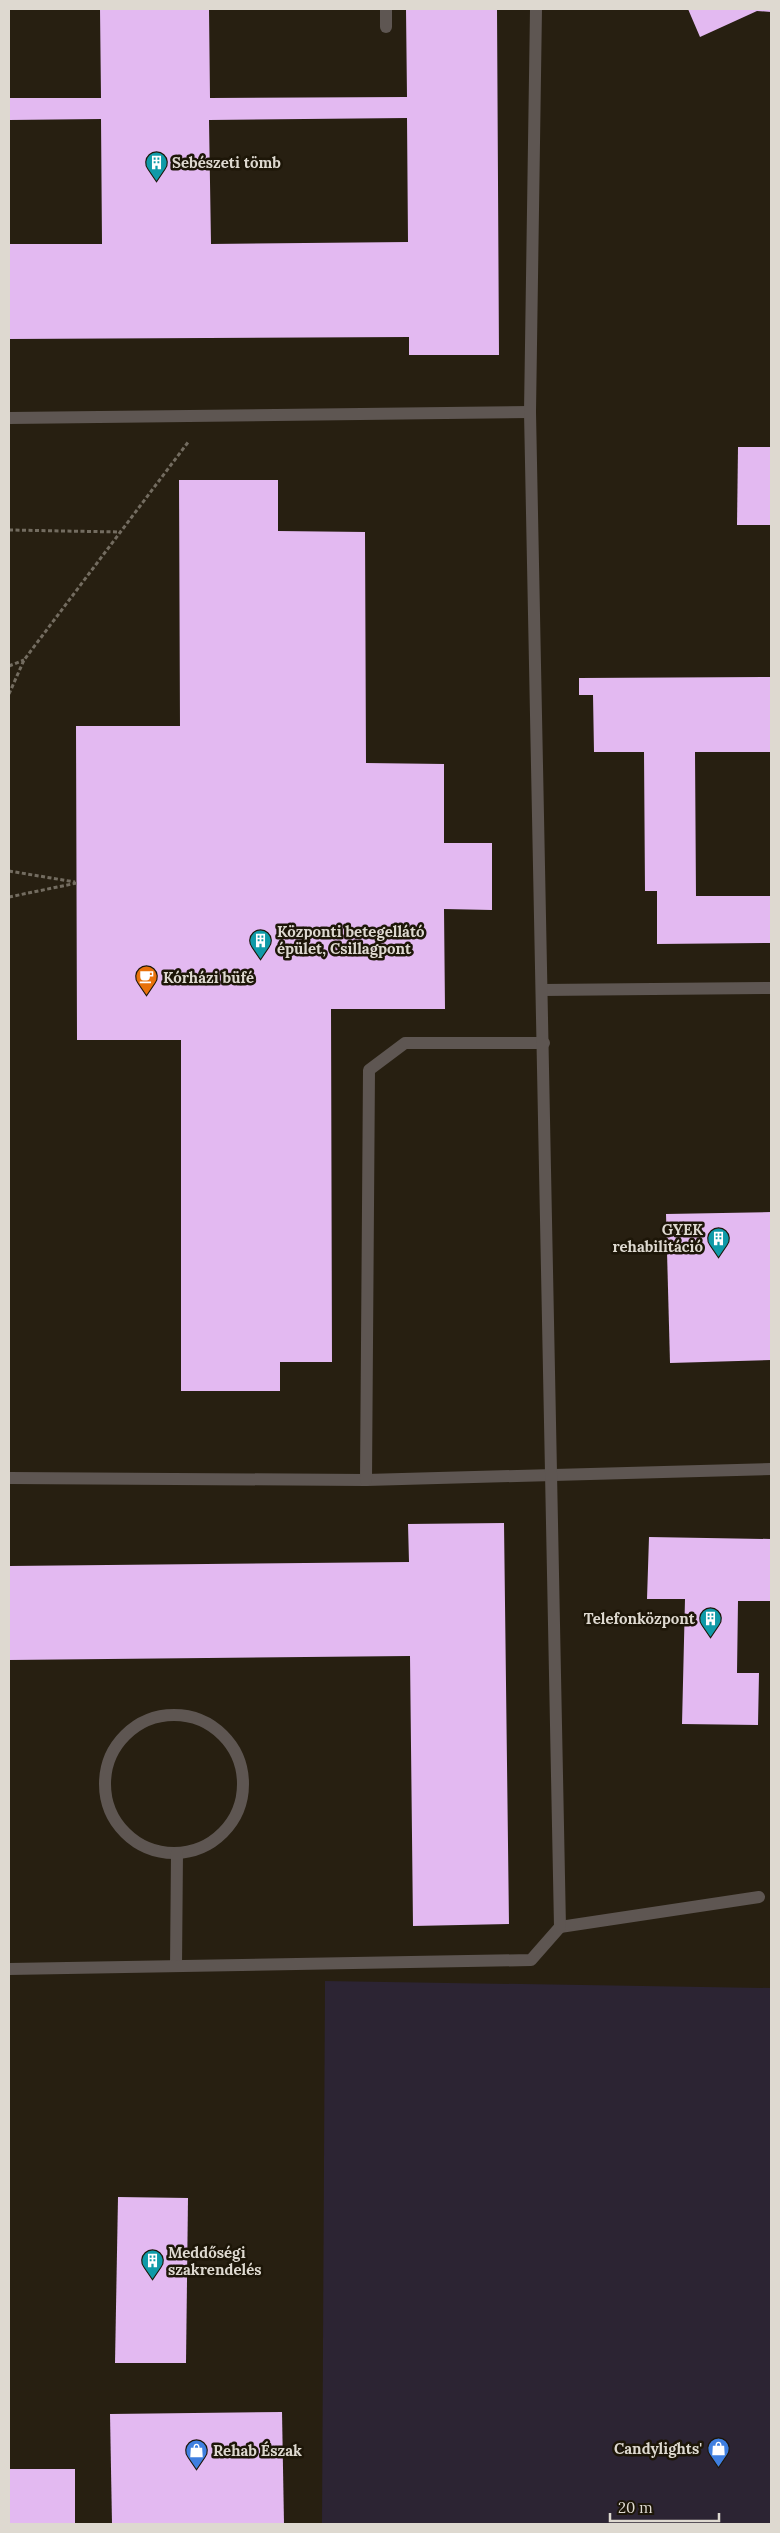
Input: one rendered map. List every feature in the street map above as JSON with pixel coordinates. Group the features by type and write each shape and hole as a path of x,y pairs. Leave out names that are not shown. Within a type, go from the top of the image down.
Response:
{"lane":[{"path":"386,9 386,27"},
{"path":"536,9 530,412 553,1476 560,1927"},
{"path":"9,418 530,412"},
{"path":"542,990 771,988"},
{"path":"366,1480 368,1070 405,1043 544,1043"},
{"path":"9,1478 366,1480 771,1469"},
{"path":"172,1714 196,1718 217,1729 233,1747 242,1769 243,1785 243,1793 236,1816 220,1835 200,1848 177,1853 155,1850 136,1841 116,1820 109,1807 105,1786 107,1764 117,1745 132,1729 150,1718 172,1714"},
{"path":"176,1966 177,1853"},
{"path":"9,1968 531,1960 560,1927 759,1897"}],"path":[{"path":"9,694 24,660 208,416"},
{"path":"9,530 120,532"},
{"path":"9,666 24,660"},
{"path":"9,871 77,883 9,897"}],"shaded area":[{"path":"325,1981 771,1988 771,2524 322,2524"}],"building":[{"name":"Sebészeti tömb","path":"100,9 209,9 210,98 407,97 406,9 497,9 499,355 409,355 409,337 9,339 9,244 102,244 101,119 9,120 9,98 101,98","holes":["407,118 408,242 211,244 209,120"]},
{"path":"688,9 771,9 771,12 757,11 700,37"},
{"path":"738,447 771,447 771,525 737,525"},
{"name":"Központi betegellátó épület, Csillagpont","path":"179,480 278,480 278,531 365,532 366,763 444,764 444,843 492,843 492,910 444,909 445,1009 331,1009 332,1362 280,1362 280,1391 181,1391 181,1040 77,1040 76,726 180,726"},
{"path":"771,677 771,752 695,752 696,896 771,896 771,943 657,944 657,891 645,891 644,752 594,752 593,695 579,695 579,678"},
{"name":"GYEK rehabilitáció","path":"771,1212 771,1360 670,1363 666,1214"},
{"path":"504,1523 509,1924 413,1926 410,1656 9,1660 9,1566 409,1562 408,1524"},
{"name":"Telefonközpont","path":"649,1537 771,1539 771,1601 738,1601 737,1673 759,1673 758,1725 682,1724 685,1599 647,1599"},
{"name":"Meddőségi szakrendelés","path":"118,2197 188,2198 186,2363 115,2363"},
{"name":"Rehab Észak","path":"282,2412 284,2524 112,2524 110,2414"},
{"path":"9,2469 75,2469 75,2524 9,2524"}],"place":[{"name":"Sebészeti tömb","path":"156,181"},
{"name":"Központi betegellátó épület, Csillagpont","path":"261,959"},
{"name":"Kórházi büfé","path":"147,996"},
{"name":"GYEK rehabilitáció","path":"719,1257"},
{"name":"Telefonközpont","path":"711,1637"},
{"name":"Meddőségi szakrendelés","path":"152,2280"},
{"name":"Candylights'","path":"718,2467"},
{"name":"Rehab Észak","path":"197,2469"}]}
